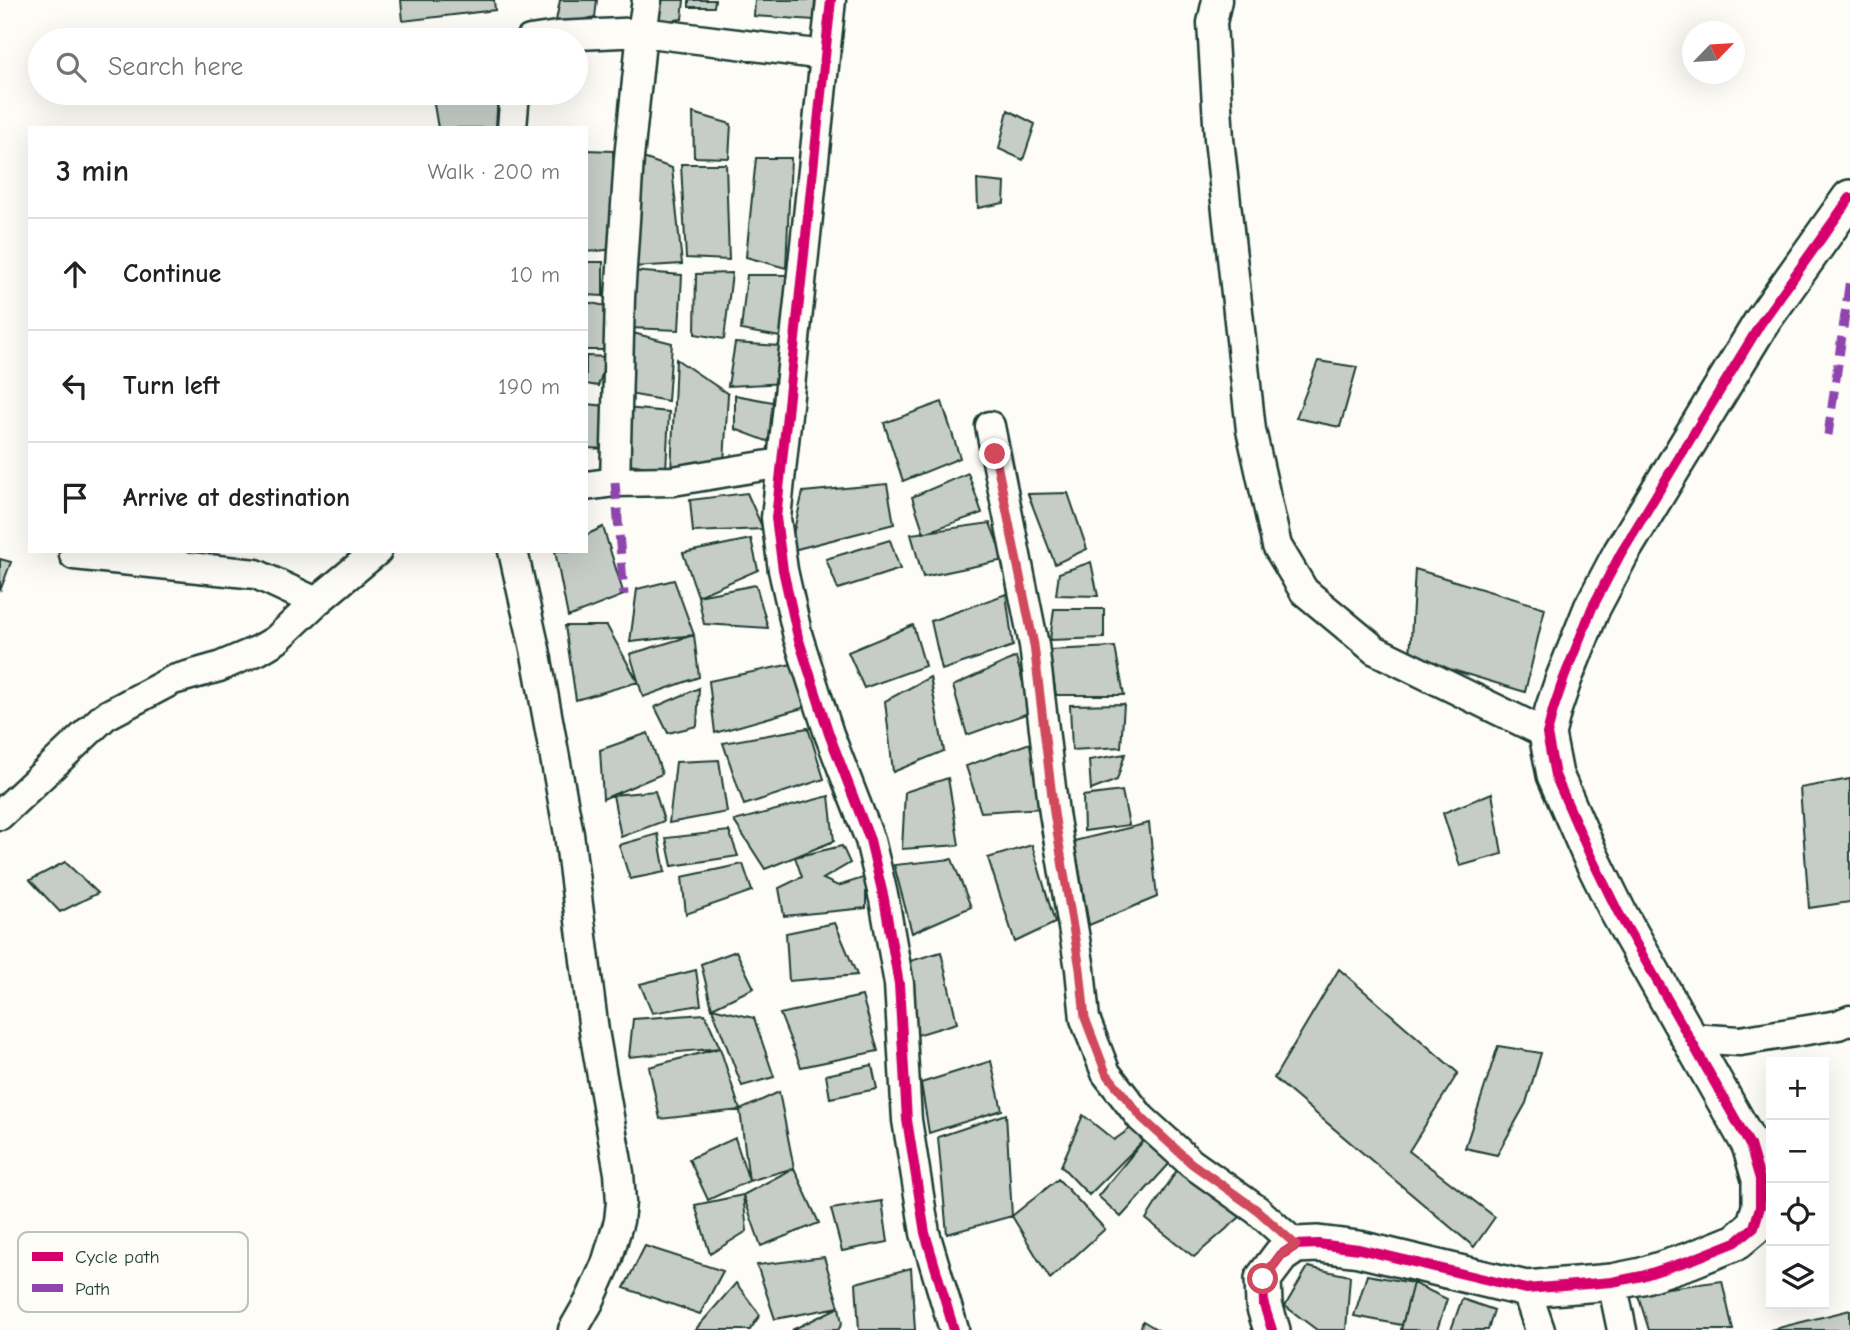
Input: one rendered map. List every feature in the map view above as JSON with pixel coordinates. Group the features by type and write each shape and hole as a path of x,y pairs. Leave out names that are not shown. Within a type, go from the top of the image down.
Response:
{"street":[{"path":"615,482 620,299 629,158 647,0"},
{"path":"831,0 776,519 783,570 798,636 829,734 870,840 884,899 899,984 907,1120 925,1233 954,1330"},
{"path":"1217,0 1212,23 1219,139 1251,430 1277,546 1304,591 1375,650 1547,734"},
{"path":"588,35 642,32 678,35 824,55"},
{"path":"512,126 514,105"},
{"path":"1272,1330 1264,1305 1263,1279 1281,1255 1296,1245 1318,1244 1359,1250 1526,1289 1612,1282 1667,1268 1736,1242 1754,1227 1760,1207 1760,1180 1750,1145 1618,912 1555,775 1547,734 1563,678 1592,608 1622,552 1761,323 1850,198"},
{"path":"990,426 1034,645 1054,813 1080,969 1085,1018 1106,1073 1142,1118 1191,1163 1257,1210 1296,1245"},
{"path":"588,486 615,482 673,481 781,463"},
{"path":"0,815 105,716 173,680 219,667 276,640 375,553"},
{"path":"513,553 535,649 569,834 594,1031 620,1173 621,1202 616,1232 606,1264 573,1330"},
{"path":"74,555 256,574 316,602"},
{"path":"1689,1038 1740,1041 1838,1025 1850,1020"},
{"path":"1612,1282 1622,1330"},
{"path":"1526,1289 1540,1330"}],"building":[{"path":"401,0 494,0 495,10 403,21"},
{"path":"560,0 597,0 595,17 555,26"},
{"path":"658,0 684,0 682,19 654,23"},
{"path":"689,0 715,0 714,7 689,7"},
{"path":"755,0 815,0 814,20 754,16"},
{"path":"434,105 497,105 496,126 438,126"},
{"path":"1008,110 1035,124 1023,160 999,149"},
{"path":"693,113 731,124 729,158 694,157"},
{"path":"588,150 613,151 616,249 588,252"},
{"path":"640,157 672,168 682,264 633,267"},
{"path":"756,158 791,158 786,268 746,257"},
{"path":"681,164 726,164 729,260 686,258"},
{"path":"977,180 1005,183 1004,203 978,208"},
{"path":"588,262 603,262 603,296 588,295"},
{"path":"631,271 682,275 679,330 630,328"},
{"path":"732,273 724,339 695,334 696,274"},
{"path":"747,275 787,275 786,338 741,330"},
{"path":"588,302 611,307 605,350 588,350"},
{"path":"629,332 672,343 668,401 629,394"},
{"path":"735,343 794,347 785,383 728,386"},
{"path":"588,356 608,357 598,386 588,384"},
{"path":"676,359 728,394 724,462 671,473"},
{"path":"1318,361 1357,367 1340,427 1296,418"},
{"path":"735,395 778,403 772,443 735,429"},
{"path":"942,402 960,458 903,481 884,423"},
{"path":"588,404 607,406 610,449 588,448"},
{"path":"625,408 669,412 666,470 624,463"},
{"path":"968,473 982,513 924,533 912,497"},
{"path":"887,484 894,524 789,551 803,492"},
{"path":"747,493 763,529 693,532 690,500"},
{"path":"1068,493 1087,549 1055,564 1028,494"},
{"path":"990,523 1004,560 923,577 911,534"},
{"path":"603,527 624,595 568,617 555,553 588,553 588,534"},
{"path":"751,539 758,570 698,596 683,553"},
{"path":"890,540 900,569 838,589 826,559"},
{"path":"0,559 11,562 0,591"},
{"path":"1091,562 1098,596 1056,595 1059,573"},
{"path":"1415,569 1545,608 1525,692 1410,657"},
{"path":"674,580 694,635 630,642 637,589"},
{"path":"756,585 768,628 704,624 698,596"},
{"path":"1006,594 1013,646 942,670 931,621"},
{"path":"1054,609 1104,609 1104,638 1050,640"},
{"path":"913,625 925,666 864,688 848,652"},
{"path":"565,626 607,626 638,682 576,700"},
{"path":"694,635 699,677 643,697 630,654"},
{"path":"1115,647 1124,695 1056,695 1049,650"},
{"path":"1016,657 1031,712 967,735 953,686"},
{"path":"792,664 806,707 715,733 709,681"},
{"path":"930,677 944,751 893,772 885,701"},
{"path":"699,688 697,726 668,733 655,707"},
{"path":"1124,704 1121,747 1072,750 1070,705"},
{"path":"808,728 824,779 744,805 723,743"},
{"path":"648,733 662,774 603,799 600,750"},
{"path":"1030,743 1043,808 981,812 966,766"},
{"path":"1125,754 1117,780 1091,790 1089,760"},
{"path":"719,760 727,812 669,823 676,762"},
{"path":"948,778 959,845 902,849 905,792"},
{"path":"1850,779 1850,902 1809,908 1800,788"},
{"path":"655,791 664,821 621,837 613,795"},
{"path":"1122,791 1129,825 1084,831 1083,796"},
{"path":"1492,793 1502,854 1460,866 1443,813"},
{"path":"829,796 834,841 765,869 734,821"},
{"path":"1149,823 1157,897 1089,925 1074,841"},
{"path":"729,831 738,856 672,866 666,838"},
{"path":"658,834 665,872 630,879 619,845"},
{"path":"1032,845 1055,923 1015,942 988,858"},
{"path":"842,846 850,863 823,879 838,886 866,877 866,908 784,916 779,888 802,877 795,857"},
{"path":"952,859 971,907 912,933 894,865"},
{"path":"65,862 98,893 60,912 30,880"},
{"path":"743,864 752,891 686,914 682,877"},
{"path":"835,923 857,975 789,981 786,933"},
{"path":"736,951 754,988 712,1008 701,964"},
{"path":"941,952 957,1023 917,1035 907,962"},
{"path":"1339,969 1458,1073 1409,1151 1495,1217 1474,1247 1274,1078"},
{"path":"696,970 701,1005 652,1013 640,984"},
{"path":"862,996 878,1051 801,1067 780,1014"},
{"path":"712,1008 754,1018 774,1077 742,1086"},
{"path":"705,1014 720,1048 629,1057 633,1019"},
{"path":"1498,1046 1541,1053 1526,1103 1497,1155 1465,1148"},
{"path":"720,1048 740,1110 660,1119 649,1067"},
{"path":"991,1061 1002,1110 929,1133 921,1083"},
{"path":"872,1065 877,1089 830,1098 826,1075"},
{"path":"779,1092 794,1168 749,1181 740,1110"},
{"path":"1006,1114 1012,1216 947,1234 938,1137"},
{"path":"1083,1115 1114,1140 1131,1128 1144,1140 1089,1195 1061,1166"},
{"path":"735,1138 749,1181 708,1200 689,1159"},
{"path":"1144,1140 1170,1163 1121,1217 1098,1196"},
{"path":"794,1168 819,1223 761,1246 743,1195"},
{"path":"1177,1170 1240,1217 1194,1257 1146,1219"},
{"path":"1058,1179 1105,1229 1050,1279 1012,1216"},
{"path":"743,1195 747,1231 710,1254 695,1205"},
{"path":"882,1201 888,1242 842,1251 831,1209"},
{"path":"645,1246 723,1271 700,1314 624,1288"},
{"path":"824,1257 839,1307 775,1319 757,1265"},
{"path":"1308,1267 1350,1276 1346,1330 1317,1330 1285,1306"},
{"path":"911,1268 915,1330 859,1330 856,1283"},
{"path":"1367,1275 1413,1283 1402,1325 1354,1316"},
{"path":"1722,1281 1733,1330 1649,1330 1637,1292"},
{"path":"736,1283 760,1315 750,1330 695,1330"},
{"path":"1413,1283 1447,1299 1437,1330 1401,1330"},
{"path":"1462,1299 1494,1310 1488,1330 1451,1330"},
{"path":"839,1307 842,1324 838,1330 792,1330"},
{"path":"1850,1310 1850,1330 1770,1330"},
{"path":"1143,1321 1158,1330 1140,1330"}],"marked path":[{"path":"1828,435 1850,279"},
{"path":"615,482 624,595"}],"cycle path":[{"path":"831,0 776,518 783,570 798,637 829,734 870,840 884,899 899,984 907,1120 925,1233 954,1330"},
{"path":"1272,1330 1264,1305 1263,1279 1281,1255 1296,1245 1318,1244 1359,1249 1526,1289 1612,1282 1642,1276 1736,1242 1754,1227 1760,1207 1760,1179 1750,1145 1618,912 1555,775 1547,734 1564,678 1592,608 1621,553 1761,323 1850,198"}],"route":[{"path":"995,454 1034,645 1054,813 1080,969 1085,1018 1106,1073 1142,1118 1191,1163 1257,1210 1296,1245 1281,1255 1263,1279"}]}
